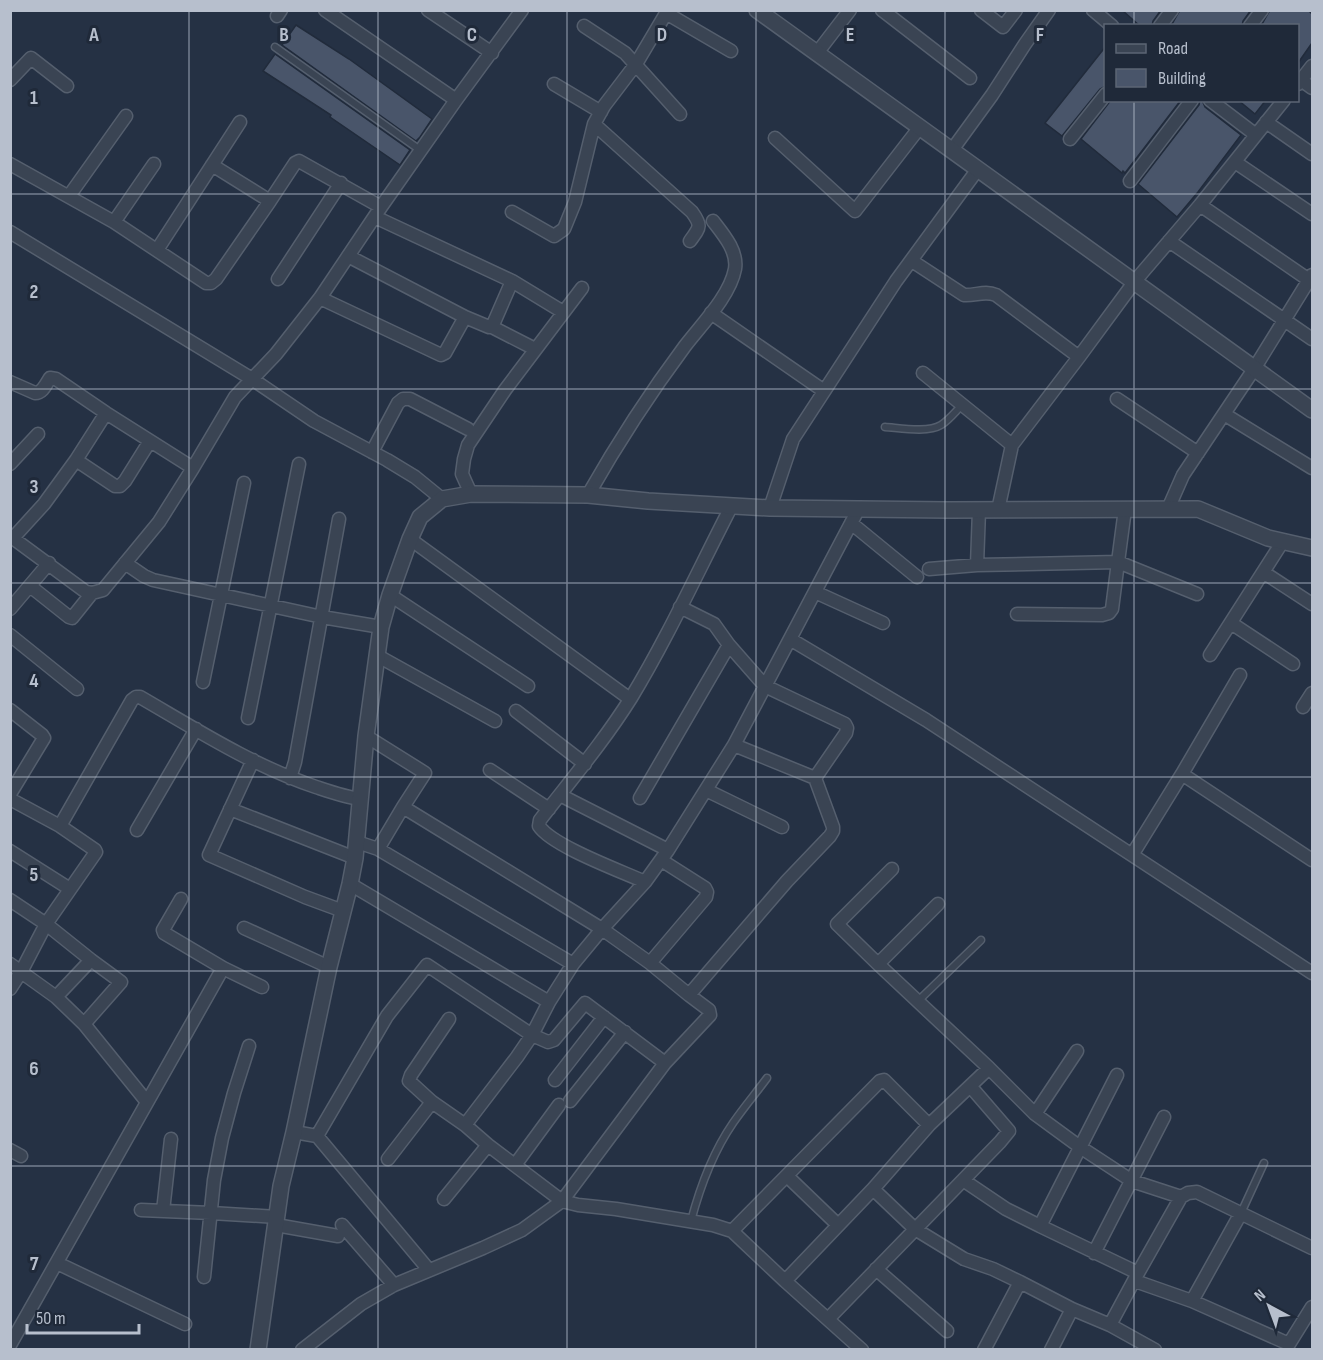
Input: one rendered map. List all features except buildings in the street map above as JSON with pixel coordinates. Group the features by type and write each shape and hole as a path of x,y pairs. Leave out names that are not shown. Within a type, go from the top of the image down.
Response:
{"street":[{"path":"325,10 456,100"},
{"path":"428,10 492,53"},
{"path":"106,413 44,504 12,537 86,592 92,593 102,590 159,522 235,398 276,354 320,298 456,100 522,10"},
{"path":"757,10 1312,410"},
{"path":"817,53 850,10"},
{"path":"882,10 970,78"},
{"path":"981,10 1003,27 1016,10"},
{"path":"952,150 1049,10"},
{"path":"1093,10 1110,24"},
{"path":"1162,24 1172,10"},
{"path":"1252,24 1262,10"},
{"path":"512,212 554,236 564,229 575,202 594,124 604,106 636,64 667,12 731,51"},
{"path":"584,26 625,53 680,114"},
{"path":"10,80 33,58 67,86"},
{"path":"1312,66 1299,82 1312,88"},
{"path":"554,84 601,112"},
{"path":"1070,139 1104,96"},
{"path":"1131,181 1190,102"},
{"path":"1212,102 1256,135"},
{"path":"998,510 1012,445 1135,281 1200,205 1282,102"},
{"path":"69,196 126,116"},
{"path":"157,250 240,122"},
{"path":"1266,122 1312,154"},
{"path":"594,124 692,212 699,221 699,228 690,241"},
{"path":"775,138 855,211 920,127"},
{"path":"10,164 114,222 206,283 211,283 295,163 299,161 341,183 378,212 512,281 563,312"},
{"path":"1235,162 1312,214"},
{"path":"114,222 154,164"},
{"path":"212,165 270,201"},
{"path":"770,508 793,440 896,281 978,169"},
{"path":"278,279 341,183"},
{"path":"1168,509 1183,475 1311,278 1200,205"},
{"path":"588,495 611,455 727,288 735,269 734,255 727,238 713,221"},
{"path":"10,232 252,379 314,421 415,477 442,499"},
{"path":"1169,241 1312,339"},
{"path":"348,256 535,349"},
{"path":"912,261 964,295 991,292 1079,357"},
{"path":"492,327 512,281"},
{"path":"471,494 462,474 468,445 505,390 582,288"},
{"path":"320,298 441,355 445,353 465,316"},
{"path":"711,313 824,391"},
{"path":"923,374 1012,445"},
{"path":"10,382 39,393 52,377 193,468"},
{"path":"372,452 398,403 403,399 410,399 468,429"},
{"path":"1117,399 1198,453"},
{"path":"1224,414 1312,468"},
{"path":"10,464 38,434"},
{"path":"76,460 115,486 120,486 150,441"},
{"path":"248,718 299,464"},
{"path":"203,682 244,483"},
{"path":"258,1350 281,1186 355,858 366,736 381,627 390,595 420,517 442,499 471,494 588,495 770,508 855,517 979,510 1198,509 1268,538 1312,548"},
{"path":"645,882 570,849 542,831 539,826 540,820 585,764 630,699 731,507"},
{"path":"1017,614 1102,615 1109,613 1113,609 1125,509"},
{"path":"977,565 979,510"},
{"path":"855,517 916,577"},
{"path":"465,1125 518,1057 573,964 645,882 706,790 734,745 855,517"},
{"path":"290,778 295,762 339,519"},
{"path":"410,540 630,699"},
{"path":"1210,655 1283,542"},
{"path":"929,568 1118,562 1197,594"},
{"path":"125,563 153,580 322,617 381,627"},
{"path":"10,609 49,564"},
{"path":"1263,572 1312,604"},
{"path":"30,586 72,618 92,593"},
{"path":"815,592 883,623"},
{"path":"390,595 528,686"},
{"path":"680,607 714,624 765,686 845,724 846,733 815,777"},
{"path":"1231,623 1293,664"},
{"path":"10,635 77,689"},
{"path":"790,639 926,720 1312,973"},
{"path":"640,798 729,645"},
{"path":"378,656 495,721"},
{"path":"1132,855 1240,675"},
{"path":"1303,707 1312,693"},
{"path":"60,826 132,700 136,697 140,697 252,760 290,778 349,797 360,798"},
{"path":"10,710 44,738 10,796 96,851 46,924 10,989"},
{"path":"516,711 585,764"},
{"path":"137,830 196,729"},
{"path":"366,736 425,774 378,849"},
{"path":"689,995 833,831 815,777 734,745"},
{"path":"252,760 209,855 343,911"},
{"path":"490,770 549,808"},
{"path":"1182,774 1312,860"},
{"path":"706,790 782,827"},
{"path":"560,795 664,855 705,888 707,892 705,897 650,963"},
{"path":"302,1350 361,1304 394,1285 522,1230 562,1201 665,1063 710,1015 709,1010 650,963 602,929 404,807"},
{"path":"230,809 355,858"},
{"path":"357,842 378,849 573,964"},
{"path":"10,851 70,889"},
{"path":"892,869 837,923 1035,1114 1080,1147 1132,1180 1181,1197"},
{"path":"350,884 549,1002"},
{"path":"181,899 163,930 164,933 223,968 262,987"},
{"path":"10,900 46,924 121,982 84,1024"},
{"path":"878,964 938,904"},
{"path":"244,928 329,967"},
{"path":"56,997 90,960"},
{"path":"10,964 56,997 84,1024 147,1102"},
{"path":"317,1136 387,1016 427,966 532,1035 548,1042 554,1040 585,1003 665,1063"},
{"path":"10,1345 223,968"},
{"path":"555,1080 604,1017"},
{"path":"448,1019 409,1081 432,1102 562,1201 713,1225 732,1232 862,1350"},
{"path":"515,1165 625,1032"},
{"path":"204,1277 214,1180 222,1138 249,1046"},
{"path":"1035,1114 1077,1052"},
{"path":"785,1281 873,1189 929,1125 989,1068"},
{"path":"1040,1226 1117,1075"},
{"path":"732,1232 880,1081 885,1080 929,1125"},
{"path":"828,1319 1009,1131 971,1087"},
{"path":"388,1159 432,1102"},
{"path":"1094,1253 1164,1117"},
{"path":"294,1132 317,1136 429,1270"},
{"path":"163,1211 171,1139"},
{"path":"444,1199 488,1145"},
{"path":"787,1176 838,1225"},
{"path":"963,1180 1006,1209 1136,1277 1294,1347 1312,1307"},
{"path":"873,1189 915,1229 964,1259 993,1269 1072,1309 1110,1325 1155,1350"},
{"path":"1110,1325 1181,1197 1188,1193 1197,1192 1312,1248"},
{"path":"141,1210 211,1212 340,1230 394,1285"},
{"path":"1192,1301 1241,1213"},
{"path":"57,1263 185,1324"},
{"path":"876,1269 946,1331"},
{"path":"984,1350 1020,1282"},
{"path":"1051,1350 1072,1309"}],"lane":[{"path":"275,47 421,151"},
{"path":"885,427 930,429 948,420 962,405"},
{"path":"918,1002 981,940"},
{"path":"691,1222 699,1193 713,1158 733,1123 767,1078"},
{"path":"1241,1213 1264,1163"}]}
